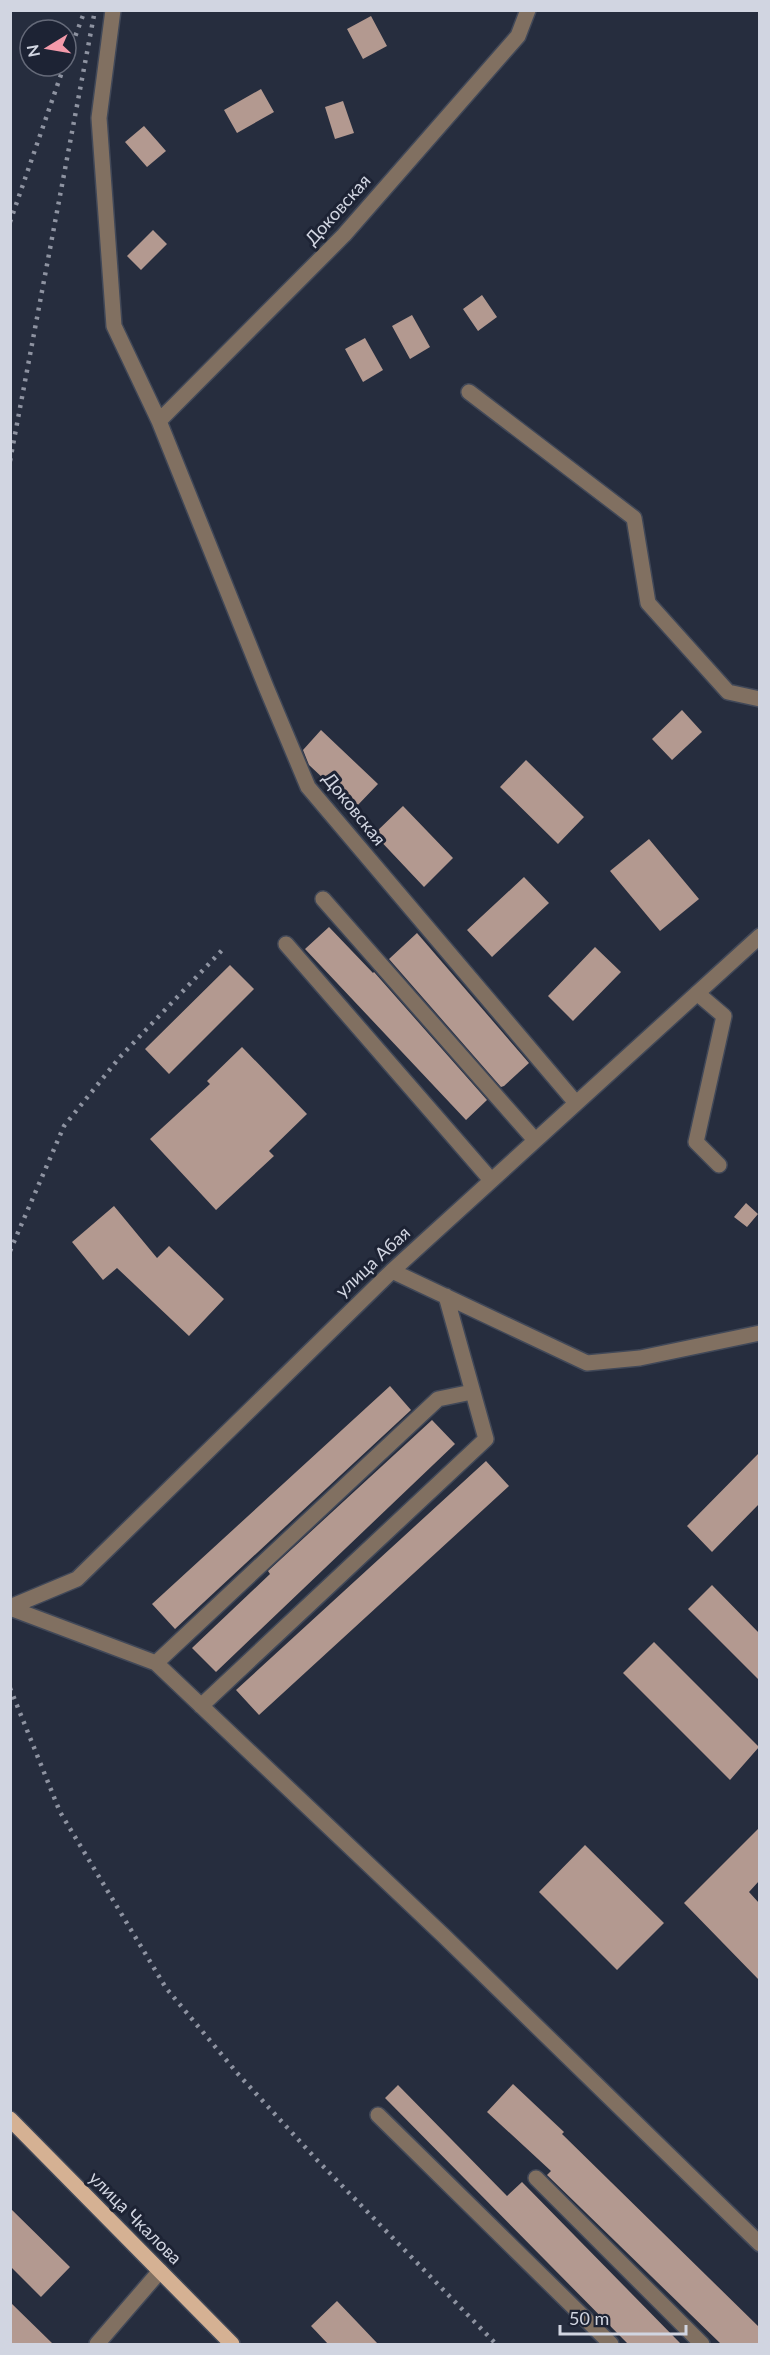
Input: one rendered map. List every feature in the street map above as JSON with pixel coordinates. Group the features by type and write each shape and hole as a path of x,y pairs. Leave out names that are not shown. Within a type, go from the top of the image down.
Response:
{"main road":[{"name":"улица Чкалова","path":"10,2119 232,2344"}],"street":[{"name":"Доковская","path":"113,10 99,118 114,326 159,421 266,687 309,787 576,1103"},
{"name":"Доковская","path":"159,421 344,235 518,36 528,10"},
{"path":"469,392 634,518 648,603 728,692 759,699"},
{"path":"323,899 535,1140"},
{"name":"улица Абая","path":"10,1608 77,1579 392,1270 759,936"},
{"path":"286,944 491,1180"},
{"path":"697,993 724,1016 696,1142 719,1165"},
{"path":"392,1270 587,1363 640,1358 759,1332"},
{"path":"201,1706 486,1439 446,1296"},
{"path":"156,1663 438,1399 472,1392"},
{"path":"10,1608 156,1663 444,1936 759,2244"},
{"path":"378,2115 612,2344"},
{"path":"536,2178 702,2344"},
{"path":"97,2344 159,2271"}],"building":[{"path":"371,16 387,46 363,59 347,29"},
{"path":"261,89 274,112 237,133 224,110"},
{"path":"343,101 354,133 335,139 325,107"},
{"path":"144,126 166,151 147,167 125,142"},
{"path":"153,230 167,244 141,270 127,256"},
{"path":"482,295 497,317 478,331 463,309"},
{"path":"412,315 430,347 410,359 392,326"},
{"path":"365,338 383,370 363,382 345,349"},
{"path":"682,710 702,732 672,760 652,739"},
{"path":"321,730 378,784 355,808 309,765 303,750"},
{"path":"526,760 584,817 558,844 500,787"},
{"path":"403,806 453,858 424,887 374,834"},
{"path":"649,839 699,899 660,931 610,871"},
{"path":"524,877 549,903 492,957 467,930"},
{"path":"329,927 374,972 487,1100 466,1120 305,949"},
{"path":"417,933 529,1063 504,1086 501,1087 389,959"},
{"path":"595,947 621,972 573,1021 548,996"},
{"path":"230,965 254,989 169,1074 145,1049"},
{"path":"242,1047 307,1114 269,1151 274,1156 216,1210 150,1139 210,1084 207,1081"},
{"path":"746,1203 758,1214 747,1227 734,1217"},
{"path":"114,1206 157,1258 169,1246 224,1299 189,1336 117,1268 103,1280 72,1242"},
{"path":"390,1386 411,1410 175,1629 152,1604"},
{"path":"432,1420 455,1444 216,1672 192,1648 270,1574 268,1571"},
{"path":"759,1453 759,1504 712,1552 687,1526"},
{"path":"486,1461 509,1486 259,1715 236,1690"},
{"path":"712,1585 759,1633 759,1680 688,1609"},
{"path":"654,1642 759,1747 730,1780 623,1673"},
{"path":"759,1828 759,1881 749,1892 759,1903 759,1980 684,1903"},
{"path":"585,1845 664,1923 617,1970 539,1892"},
{"path":"513,2084 759,2327 759,2344 721,2344 547,2175 551,2171 487,2112"},
{"path":"398,2085 507,2196 522,2182 681,2344 628,2344 385,2098"},
{"path":"10,2208 70,2267 41,2297 10,2266"},
{"path":"337,2301 378,2344 328,2344 311,2326"},
{"path":"10,2302 53,2344 10,2344"}],"railway":[{"path":"78,29 85,10"},
{"path":"10,461 95,10"},
{"path":"10,222 60,78"},
{"path":"10,1251 64,1126 120,1057 225,947"},
{"path":"10,1688 60,1812 166,1988 238,2074 317,2160 496,2344"}]}
